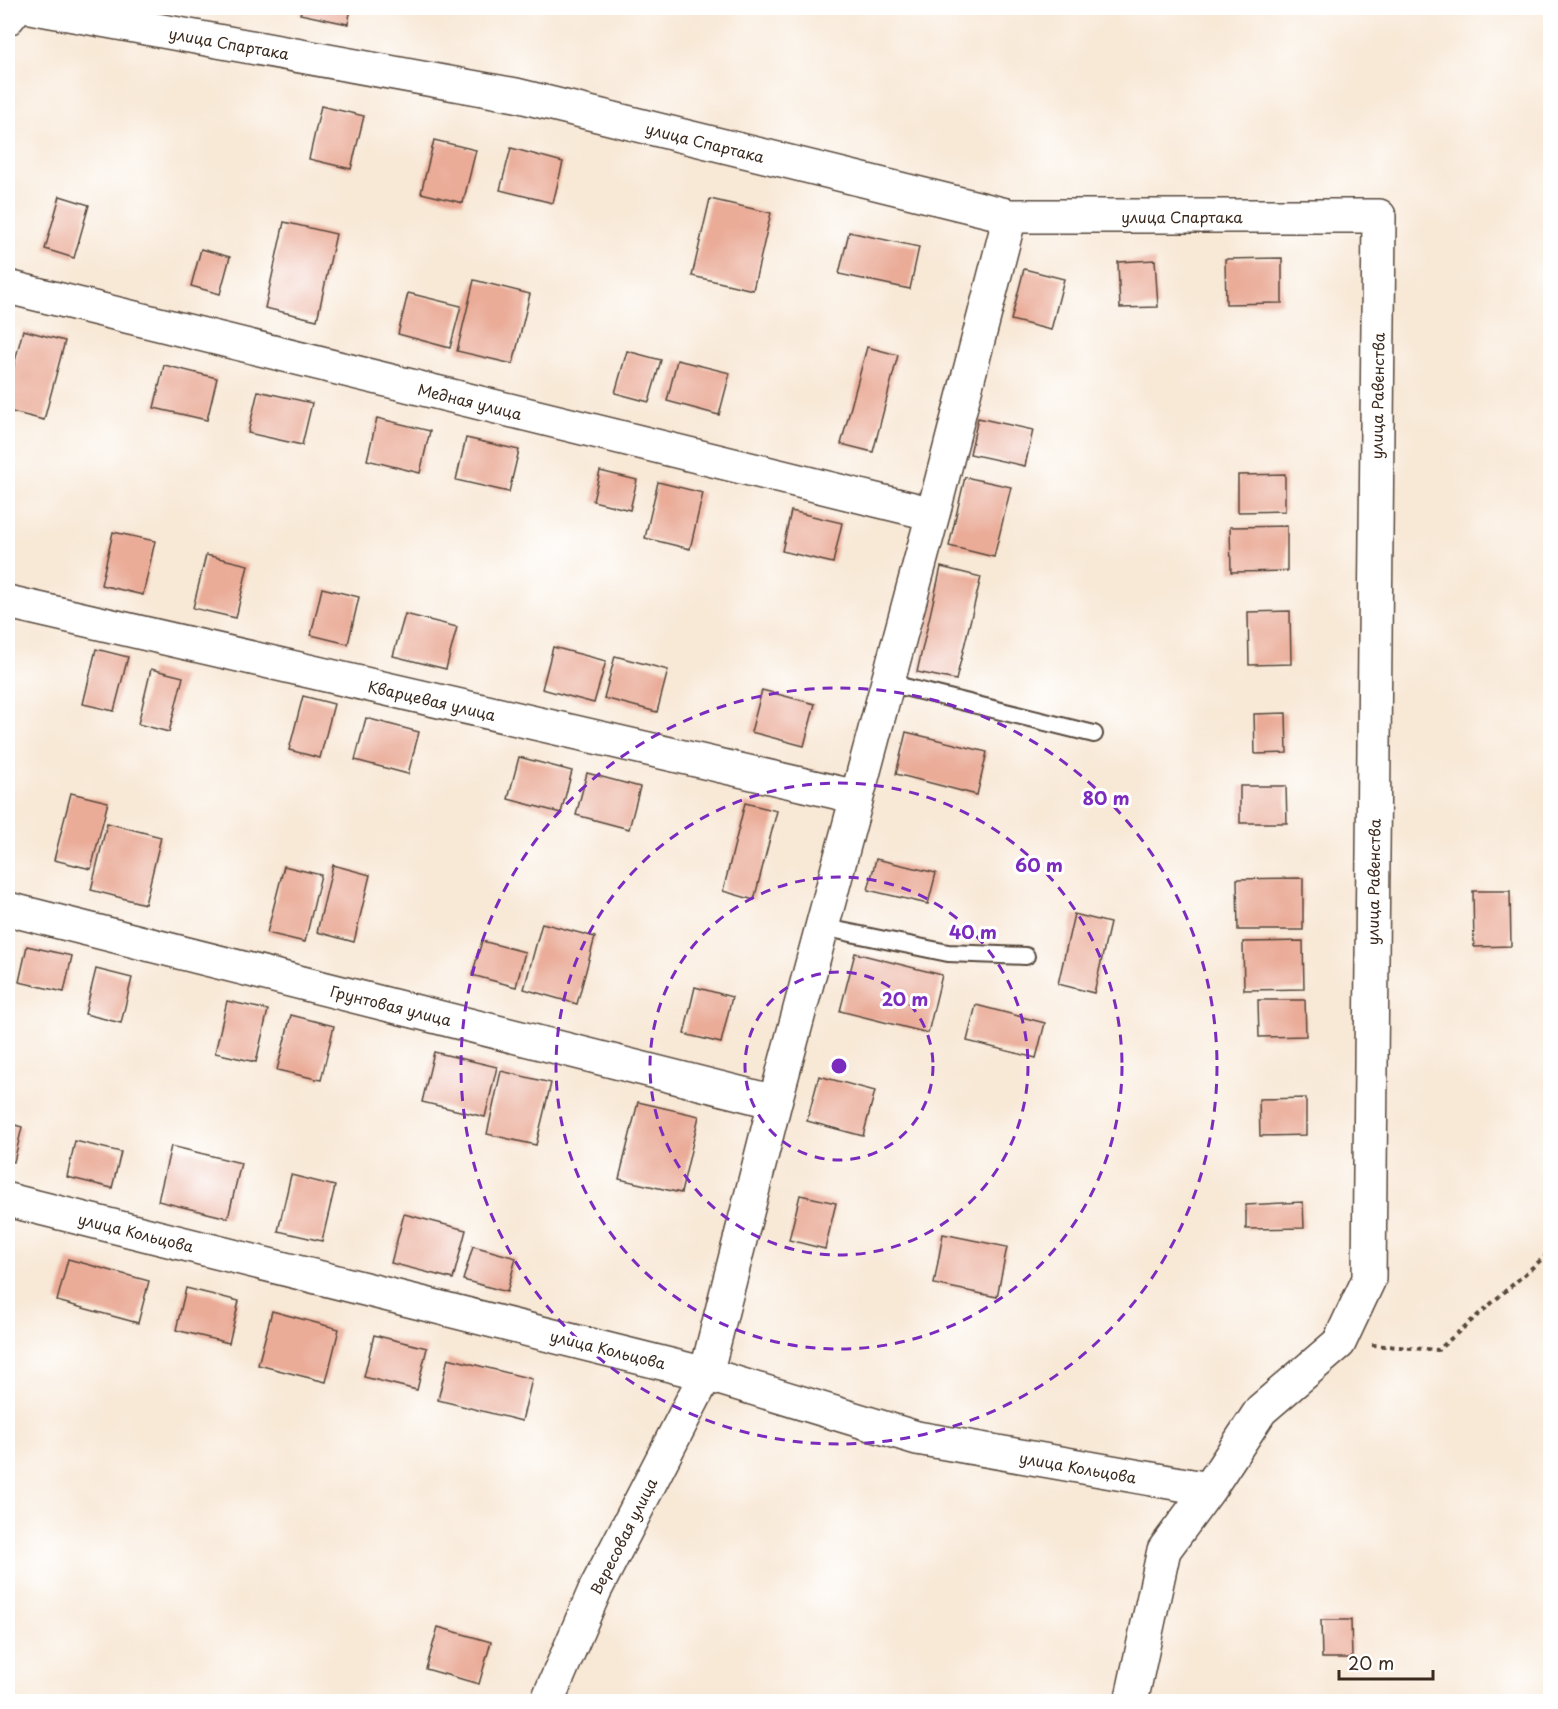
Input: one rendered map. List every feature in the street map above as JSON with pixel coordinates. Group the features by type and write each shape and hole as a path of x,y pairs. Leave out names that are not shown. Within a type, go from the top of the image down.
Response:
{"street":[{"path":"8,18 16,8"},
{"name":"улица Спартака","path":"35,8 516,95 1010,216 1379,216"},
{"name":"Вересовая улица","path":"547,1701 595,1590 706,1374 775,1101 933,514 1010,216"},
{"name":"улица Равенства","path":"1131,1701 1164,1550 1209,1490 1261,1410 1339,1343 1369,1279 1379,216"},
{"name":"Медная улица","path":"8,287 933,514"},
{"name":"Кварцевая улица","path":"8,602 857,797"},
{"name":"Грунтовая улица","path":"8,909 775,1101"},
{"name":"улица Кольцова","path":"8,1200 706,1374 917,1438 1209,1490"}],"lane":[{"path":"888,683 1094,734"},
{"path":"822,927 948,953 1026,956"}],"path":[{"path":"1339,1343 1438,1350 1551,1252"}],"building":[{"path":"302,8 351,8 348,24 300,14"},
{"path":"321,106 364,116 351,169 309,159"},
{"path":"434,140 476,150 463,203 421,193"},
{"path":"511,148 563,162 553,203 500,190"},
{"path":"60,196 89,205 74,258 45,249"},
{"path":"710,199 771,213 753,290 692,276"},
{"path":"284,222 336,234 317,320 265,308"},
{"path":"849,232 919,247 910,289 839,274"},
{"path":"201,249 230,257 220,294 191,286"},
{"path":"1282,258 1282,303 1226,304 1225,259"},
{"path":"1155,260 1158,307 1120,308 1118,262"},
{"path":"1024,269 1064,279 1051,330 1011,320"},
{"path":"474,280 530,294 513,364 457,351"},
{"path":"408,293 461,306 450,348 398,334"},
{"path":"23,330 65,341 44,420 8,411 8,388"},
{"path":"867,347 898,355 873,452 841,444"},
{"path":"627,351 661,360 649,402 615,393"},
{"path":"677,360 730,373 719,415 667,401"},
{"path":"164,365 217,378 207,420 154,408"},
{"path":"258,391 312,403 302,445 248,433"},
{"path":"377,418 430,431 420,473 367,460"},
{"path":"978,418 1033,430 1025,466 970,454"},
{"path":"466,438 519,450 509,492 456,480"},
{"path":"600,471 637,480 630,510 593,501"},
{"path":"1285,474 1285,511 1238,512 1238,475"},
{"path":"965,477 1011,487 994,557 949,546"},
{"path":"658,482 703,493 690,549 645,538"},
{"path":"791,511 842,523 833,563 782,551"},
{"path":"1287,526 1287,571 1231,572 1230,527"},
{"path":"113,532 155,541 143,595 101,585"},
{"path":"206,555 248,565 236,618 193,608"},
{"path":"941,567 981,577 956,680 917,672"},
{"path":"322,588 359,597 348,644 311,635"},
{"path":"1290,611 1291,664 1249,665 1248,612"},
{"path":"405,614 457,627 446,669 393,656"},
{"path":"553,647 606,661 594,703 542,689"},
{"path":"96,649 128,657 114,711 83,704"},
{"path":"615,656 668,670 657,712 604,698"},
{"path":"151,669 183,677 169,732 138,724"},
{"path":"762,690 815,704 804,746 751,732"},
{"path":"303,696 334,704 320,758 289,750"},
{"path":"1286,713 1287,753 1255,754 1254,714"},
{"path":"366,718 419,732 408,774 355,760"},
{"path":"906,732 987,752 977,795 896,774"},
{"path":"519,757 572,771 561,813 508,799"},
{"path":"587,773 640,787 629,829 576,815"},
{"path":"1240,786 1286,786 1287,823 1240,823"},
{"path":"71,793 108,802 91,869 54,860"},
{"path":"745,803 777,811 754,900 723,891"},
{"path":"107,823 161,837 145,904 91,890"},
{"path":"876,859 936,873 928,904 868,890"},
{"path":"333,865 370,875 354,942 317,932"},
{"path":"284,866 321,875 305,942 267,933"},
{"path":"1303,878 1303,930 1238,930 1237,879"},
{"path":"1473,891 1510,891 1511,946 1474,947"},
{"path":"1074,914 1110,923 1094,993 1058,984"},
{"path":"542,923 595,937 577,1004 524,989"},
{"path":"482,941 525,952 516,987 472,975"},
{"path":"1303,941 1304,989 1244,990 1243,942"},
{"path":"27,946 72,956 64,992 19,982"},
{"path":"855,953 942,975 928,1033 840,1011"},
{"path":"96,969 132,978 121,1023 85,1014"},
{"path":"695,987 732,997 721,1043 684,1034"},
{"path":"1258,1000 1305,1000 1306,1036 1259,1037"},
{"path":"227,1001 268,1010 256,1062 215,1053"},
{"path":"976,1005 1045,1023 1036,1058 967,1041"},
{"path":"291,1015 334,1026 321,1080 277,1070"},
{"path":"434,1052 497,1067 485,1117 422,1102"},
{"path":"501,1071 551,1083 536,1145 487,1134"},
{"path":"819,1076 875,1091 863,1136 807,1121"},
{"path":"1306,1098 1306,1135 1260,1136 1259,1099"},
{"path":"638,1102 699,1116 681,1193 619,1179"},
{"path":"8,1123 22,1127 14,1162 8,1161"},
{"path":"75,1141 121,1152 112,1188 67,1177"},
{"path":"171,1146 241,1163 228,1218 158,1201"},
{"path":"291,1175 335,1186 322,1241 278,1231"},
{"path":"800,1195 836,1203 825,1249 789,1240"},
{"path":"1303,1202 1304,1228 1246,1229 1246,1205"},
{"path":"404,1214 466,1230 453,1279 391,1263"},
{"path":"943,1234 1007,1247 997,1297 934,1284"},
{"path":"473,1246 516,1258 507,1292 463,1280"},
{"path":"68,1259 149,1281 138,1323 57,1301"},
{"path":"186,1288 239,1301 229,1343 176,1330"},
{"path":"272,1311 339,1329 326,1382 258,1365"},
{"path":"374,1335 427,1348 417,1390 364,1377"},
{"path":"448,1358 532,1379 522,1421 438,1400"},
{"path":"1321,1620 1351,1620 1352,1658 1322,1658"},
{"path":"438,1627 491,1642 479,1684 426,1669"}]}
